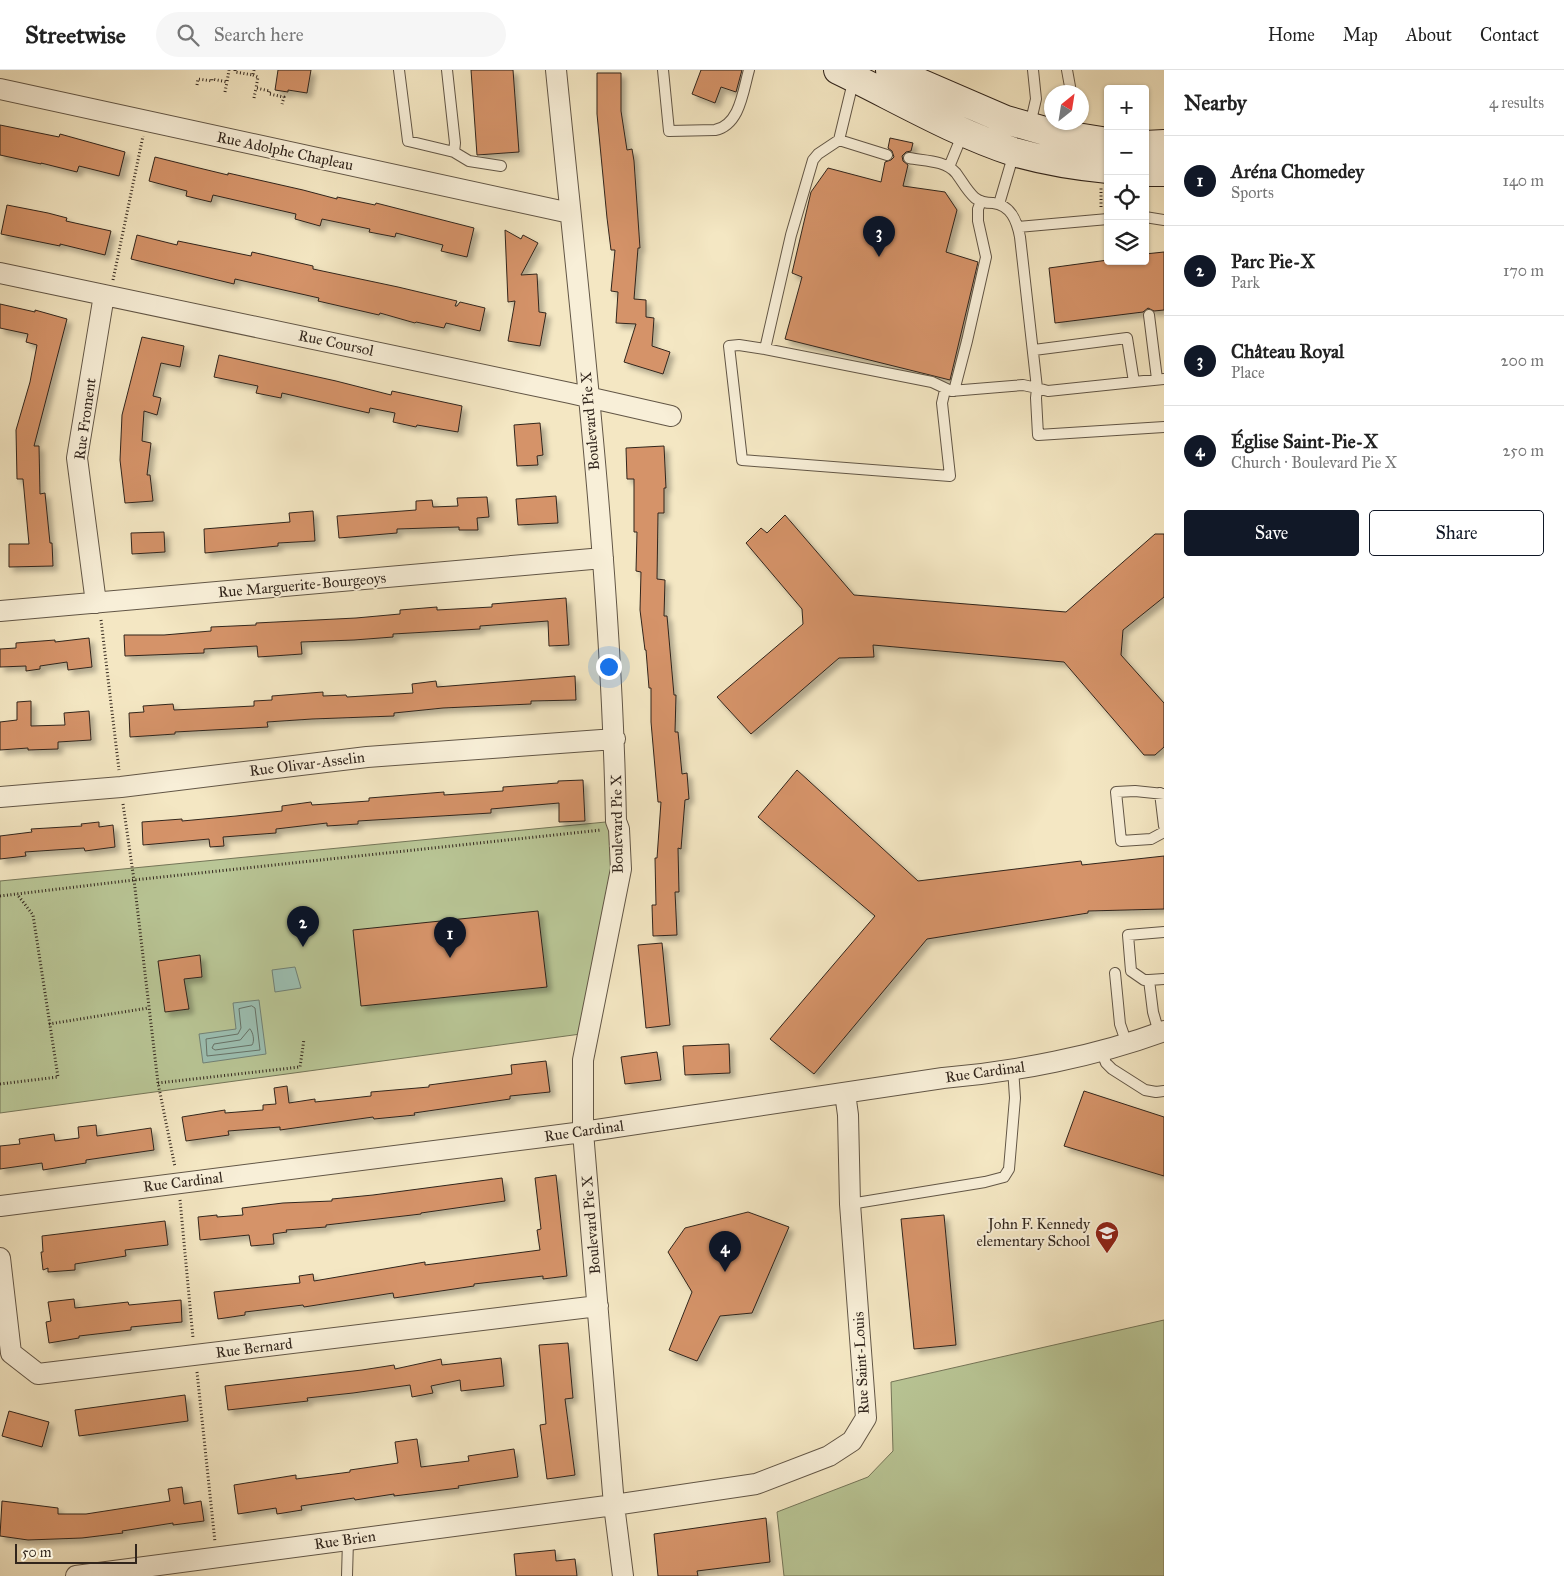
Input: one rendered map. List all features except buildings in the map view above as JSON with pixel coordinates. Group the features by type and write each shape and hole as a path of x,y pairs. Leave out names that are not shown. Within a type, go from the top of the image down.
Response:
{"street":[{"name":"Boulevard Pie X","path":"556,70 603,558 614,739 616,821 619,829 621,869 583,1060 583,1132 614,1505 623,1576"},
{"path":"890,70 974,107 1029,127 1073,130 1104,141"},
{"path":"850,72 963,132 1014,152 1056,163 1104,169"},
{"name":"Rue Adolphe Chapleau","path":"0,89 570,212"},
{"path":"1149,145 1164,144"},
{"path":"1149,172 1164,172"},
{"name":"Rue Coursol","path":"0,273 108,289 671,416"},
{"name":"Rue Froment","path":"98,609 76,458 108,289"},
{"name":"Rue Marguerite-Bourgeoys","path":"0,611 98,609 603,558"},
{"name":"Rue Olivar-Asselin","path":"0,797 121,787 367,757 614,739"},
{"name":"Rue Cardinal","path":"0,1206 583,1132 1013,1068 1127,1044 1162,1032"},
{"name":"Rue Saint-Louis","path":"614,1505 756,1484 829,1456 852,1442 866,1418 850,1204 848,1115 845,1093"},
{"name":"Rue Bernard","path":"0,1258 11,1353 38,1374 598,1306"},
{"name":"Rue Brien","path":"76,1576 218,1567 348,1540 614,1505"}],"lane":[{"path":"399,70 408,141 454,152 474,163 501,166"},
{"path":"448,70 455,142 454,152"},
{"path":"663,70 670,131 715,130 722,129 728,125 736,112 749,70"},
{"path":"1029,127 1036,99 1033,70"},
{"path":"1067,70 1070,85"},
{"path":"765,349 791,235 811,165 818,154 839,140 850,72"},
{"path":"948,167 963,132"},
{"path":"839,140 887,155"},
{"path":"999,204 1014,152"},
{"path":"909,158 948,167 954,171 974,197 981,201 999,204 1010,212 1018,227 1034,350 1038,435 1164,427"},
{"path":"981,201 978,209 978,221 986,257 967,341 950,391 942,404 950,476 742,460 729,346 739,345 765,349 932,382 950,391 1023,385 1048,391 1160,379 1149,314"},
{"path":"1149,218 1164,220"},
{"path":"1018,227 1104,220"},
{"path":"1034,350 1128,338 1134,382"},
{"path":"1164,826 1162,793 1116,792 1121,841 1151,839 1164,832"},
{"path":"1164,932 1128,935 1131,971 1144,980 1164,979"},
{"path":"1115,973 1120,1024 1127,1044"},
{"path":"1149,980 1153,1012 1162,1032"},
{"path":"1102,1050 1106,1063 1112,1070 1145,1090 1164,1091"},
{"path":"850,1204 985,1182 1004,1177 1009,1169 1015,1098 1013,1068"},
{"path":"346,1576 348,1540"}],"path":[{"path":"226,92 230,70 235,71 258,77 254,98"},
{"path":"253,75 254,70"},
{"path":"197,86 198,79 227,82"},
{"path":"256,88 270,91 269,94 284,97 282,104"},
{"path":"108,289 144,134"},
{"path":"98,609 119,771"},
{"path":"122,796 158,1083 178,1183"},
{"path":"0,896 619,829"},
{"path":"0,1084 58,1077 33,915 16,894"},
{"path":"49,1024 148,1008"},
{"path":"158,1083 300,1067 304,1039"}],"green space":[{"path":"616,821 619,829 588,1033 0,1113 0,881"},
{"path":"1164,1320 1164,1576 784,1576 777,1512 868,1477 893,1451 891,1382"}],"water":[{"path":"295,967 301,988 275,992 272,970"},
{"path":"259,1000 266,1054 203,1063 199,1034 236,1029 233,1003"}],"place":[{"name":"Château Royal","path":"879,257"},
{"name":"Parc Pie-X","path":"303,947"},
{"name":"Aréna Chomedey","path":"450,958"},
{"name":"John F. Kennedy elementary School","path":"1107,1254"},
{"name":"Église Saint-Pie-X","path":"725,1272"}]}
